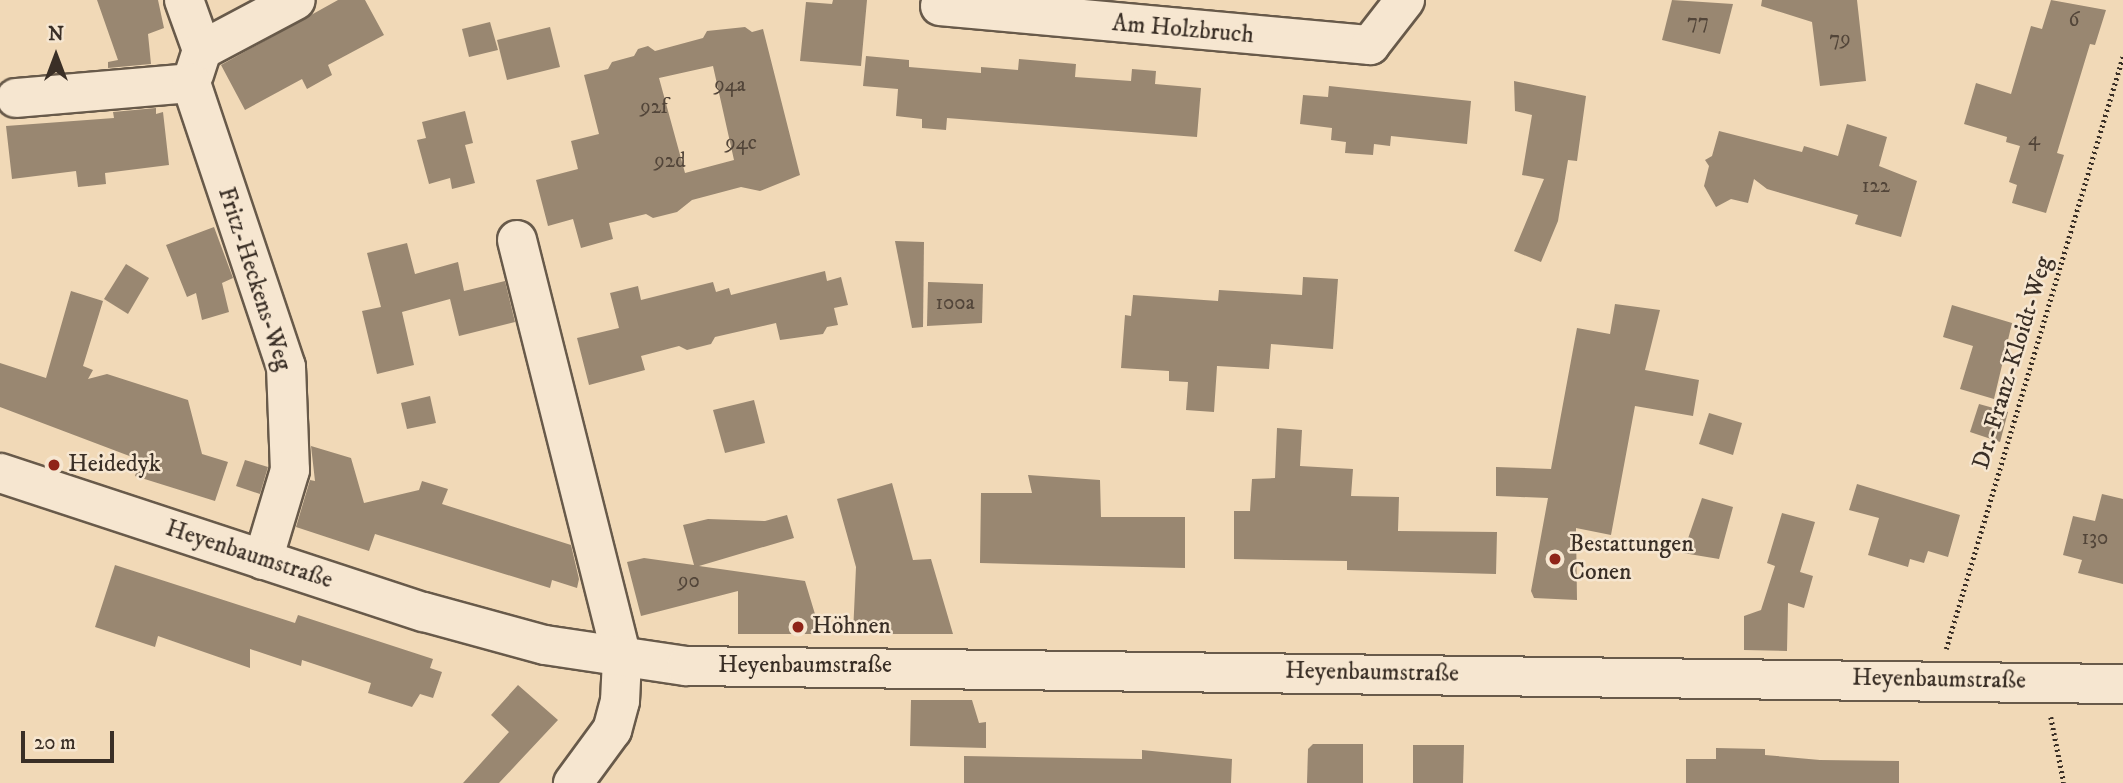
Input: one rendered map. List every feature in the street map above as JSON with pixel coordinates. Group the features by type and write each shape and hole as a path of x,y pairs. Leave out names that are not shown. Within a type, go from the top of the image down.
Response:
{"street":[{"name":"Fritz-Heckens-Weg","path":"184,0 196,66 286,367 290,470 263,560"},
{"path":"16,98 196,66 296,0"},
{"name":"Am Holzbruch","path":"940,6 1370,45 1405,0"},
{"path":"517,240 622,659 620,701 612,730 573,783"},
{"name":"Heyenbaumstraße","path":"0,473 424,612 545,645 622,659 686,666 2123,684"}],"path":[{"name":"Dr.-Franz-Kloidt-Weg","path":"1937,680 2123,56"},
{"path":"2049,682 2049,708 2064,783"}],"building":[{"path":"97,0 158,0 164,28 148,34 151,64 108,68 108,62 118,60"},
{"path":"338,0 365,0 384,35 328,65 332,75 307,89 302,79 245,110 221,65"},
{"path":"833,0 867,0 861,66 800,61 806,2 832,4"},
{"path":"1672,0 1733,4 1720,54 1662,40"},
{"path":"1762,0 1857,0 1866,81 1820,86 1812,22 1761,6"},
{"path":"2051,0 2106,10 2095,45 2090,44 2057,153 2064,155 2046,213 2012,203 2017,185 2009,182 2020,146 2006,142 2007,137 1964,124 1976,83 2011,94 2031,26 2042,29"},
{"path":"490,22 498,50 469,57 462,29"},
{"path":"550,27 560,67 507,80 497,40"},
{"path":"745,27 752,32 763,29 800,175 760,191 741,187 692,200 677,212 653,218 646,214 609,223 613,239 581,248 573,219 548,226 536,180 578,169 571,141 599,134 584,75 608,69 612,62 634,56 638,49 648,46 655,51 703,38 707,31","holes":["713,66 734,160 685,173 659,78"]},
{"path":"866,56 909,60 909,67 981,73 981,67 1018,70 1019,59 1076,64 1075,77 1131,81 1132,69 1156,71 1155,84 1201,88 1197,137 947,118 946,130 922,128 922,119 896,116 898,89 863,86"},
{"path":"1514,81 1586,96 1577,161 1568,160 1558,221 1541,262 1514,251 1544,179 1522,175 1532,115 1515,111"},
{"path":"1329,86 1471,101 1467,144 1391,136 1390,146 1374,144 1373,155 1345,153 1346,142 1331,140 1332,128 1300,124 1303,95 1328,97"},
{"path":"156,108 156,114 163,112 169,165 105,173 106,184 78,187 76,171 12,179 6,126 114,118 113,112"},
{"path":"465,111 473,143 465,145 475,183 452,189 450,178 429,184 417,140 426,138 422,122"},
{"path":"1847,124 1887,137 1879,166 1917,181 1901,237 1855,224 1858,215 1767,189 1754,179 1748,203 1731,199 1716,207 1704,186 1709,166 1705,160 1712,156 1719,131 1802,152 1804,146 1838,156"},
{"path":"214,227 233,278 222,283 229,312 202,320 196,293 187,297 166,245"},
{"path":"895,241 924,242 923,327 912,328"},
{"path":"407,243 415,274 458,262 464,291 505,281 515,322 459,336 450,299 402,312 414,365 377,374 362,311 381,307 367,253"},
{"path":"126,264 149,278 128,314 104,299"},
{"path":"825,271 827,281 841,277 848,305 834,308 838,325 827,327 823,334 780,340 776,323 715,337 711,344 687,350 679,346 641,356 645,370 589,385 577,338 619,328 610,293 638,286 641,300 713,282 716,292 729,288 731,295"},
{"path":"1303,277 1338,279 1333,349 1271,344 1269,369 1217,366 1214,412 1186,410 1188,382 1169,381 1169,371 1121,368 1125,315 1131,316 1133,295 1218,301 1219,290 1302,295"},
{"path":"928,282 983,284 982,323 927,326"},
{"path":"71,291 103,301 83,366 93,370 88,379 107,374 188,400 202,454 228,462 215,501 135,476 140,460 0,407 0,363 46,378"},
{"path":"1615,304 1660,310 1645,370 1699,380 1693,416 1635,406 1611,535 1576,528 1577,600 1534,598 1531,591 1548,498 1496,496 1496,467 1551,469 1577,328 1610,334"},
{"path":"1952,305 2012,323 1994,399 1960,389 1973,346 1943,337"},
{"path":"430,396 436,423 407,429 401,403"},
{"path":"754,400 765,443 725,453 713,410"},
{"path":"1979,404 2008,412 2000,442 1970,432"},
{"path":"1709,413 1742,423 1733,455 1699,444"},
{"path":"1277,428 1302,430 1300,466 1353,469 1351,496 1399,497 1398,531 1497,532 1496,574 1347,570 1347,561 1234,559 1234,511 1250,511 1252,479 1275,478"},
{"path":"311,446 351,458 364,503 419,490 422,481 448,489 442,504 571,545 579,579 577,588 552,580 550,588 375,534 369,551 296,527 310,480 315,481"},
{"path":"245,460 268,467 260,494 236,486"},
{"path":"1028,475 1100,480 1101,517 1185,517 1185,568 980,563 981,493 1032,493"},
{"path":"892,483 913,560 931,559 953,634 853,634 856,567 837,499"},
{"path":"1857,484 1960,515 1948,557 1928,551 1924,563 1910,559 1908,567 1868,555 1879,518 1849,510"},
{"path":"2102,494 2123,499 2123,584 2078,573 2082,560 2063,555 2073,516 2095,521"},
{"path":"1702,498 1733,507 1719,559 1683,553"},
{"path":"1782,513 1815,522 1800,572 1813,576 1804,608 1788,603 1787,651 1744,650 1744,616 1761,610 1775,566 1767,563"},
{"path":"787,515 794,538 699,566 805,581 821,634 738,634 738,591 641,616 627,562 644,558 694,565 683,525 708,519 765,521"},
{"path":"115,565 295,623 298,615 433,659 430,668 442,672 433,698 420,694 412,707 368,693 371,683 302,660 301,666 250,649 250,668 158,636 155,647 95,627"},
{"path":"518,685 558,720 499,783 463,783 509,732 491,715"},
{"path":"911,700 972,700 979,723 986,722 986,748 910,746"},
{"path":"1313,744 1363,744 1363,783 1307,783 1308,749"},
{"path":"1413,745 1464,745 1463,783 1413,783"},
{"path":"1716,748 1765,749 1765,755 1820,760 1899,761 1899,783 1686,783 1686,759 1716,759"},
{"path":"1142,750 1232,759 1231,783 964,783 964,756 1142,759"}],"place":[{"name":"Heidedyk","path":"54,465"},
{"name":"Bestattungen Conen","path":"1555,559"},
{"name":"Höhnen","path":"798,627"}]}
